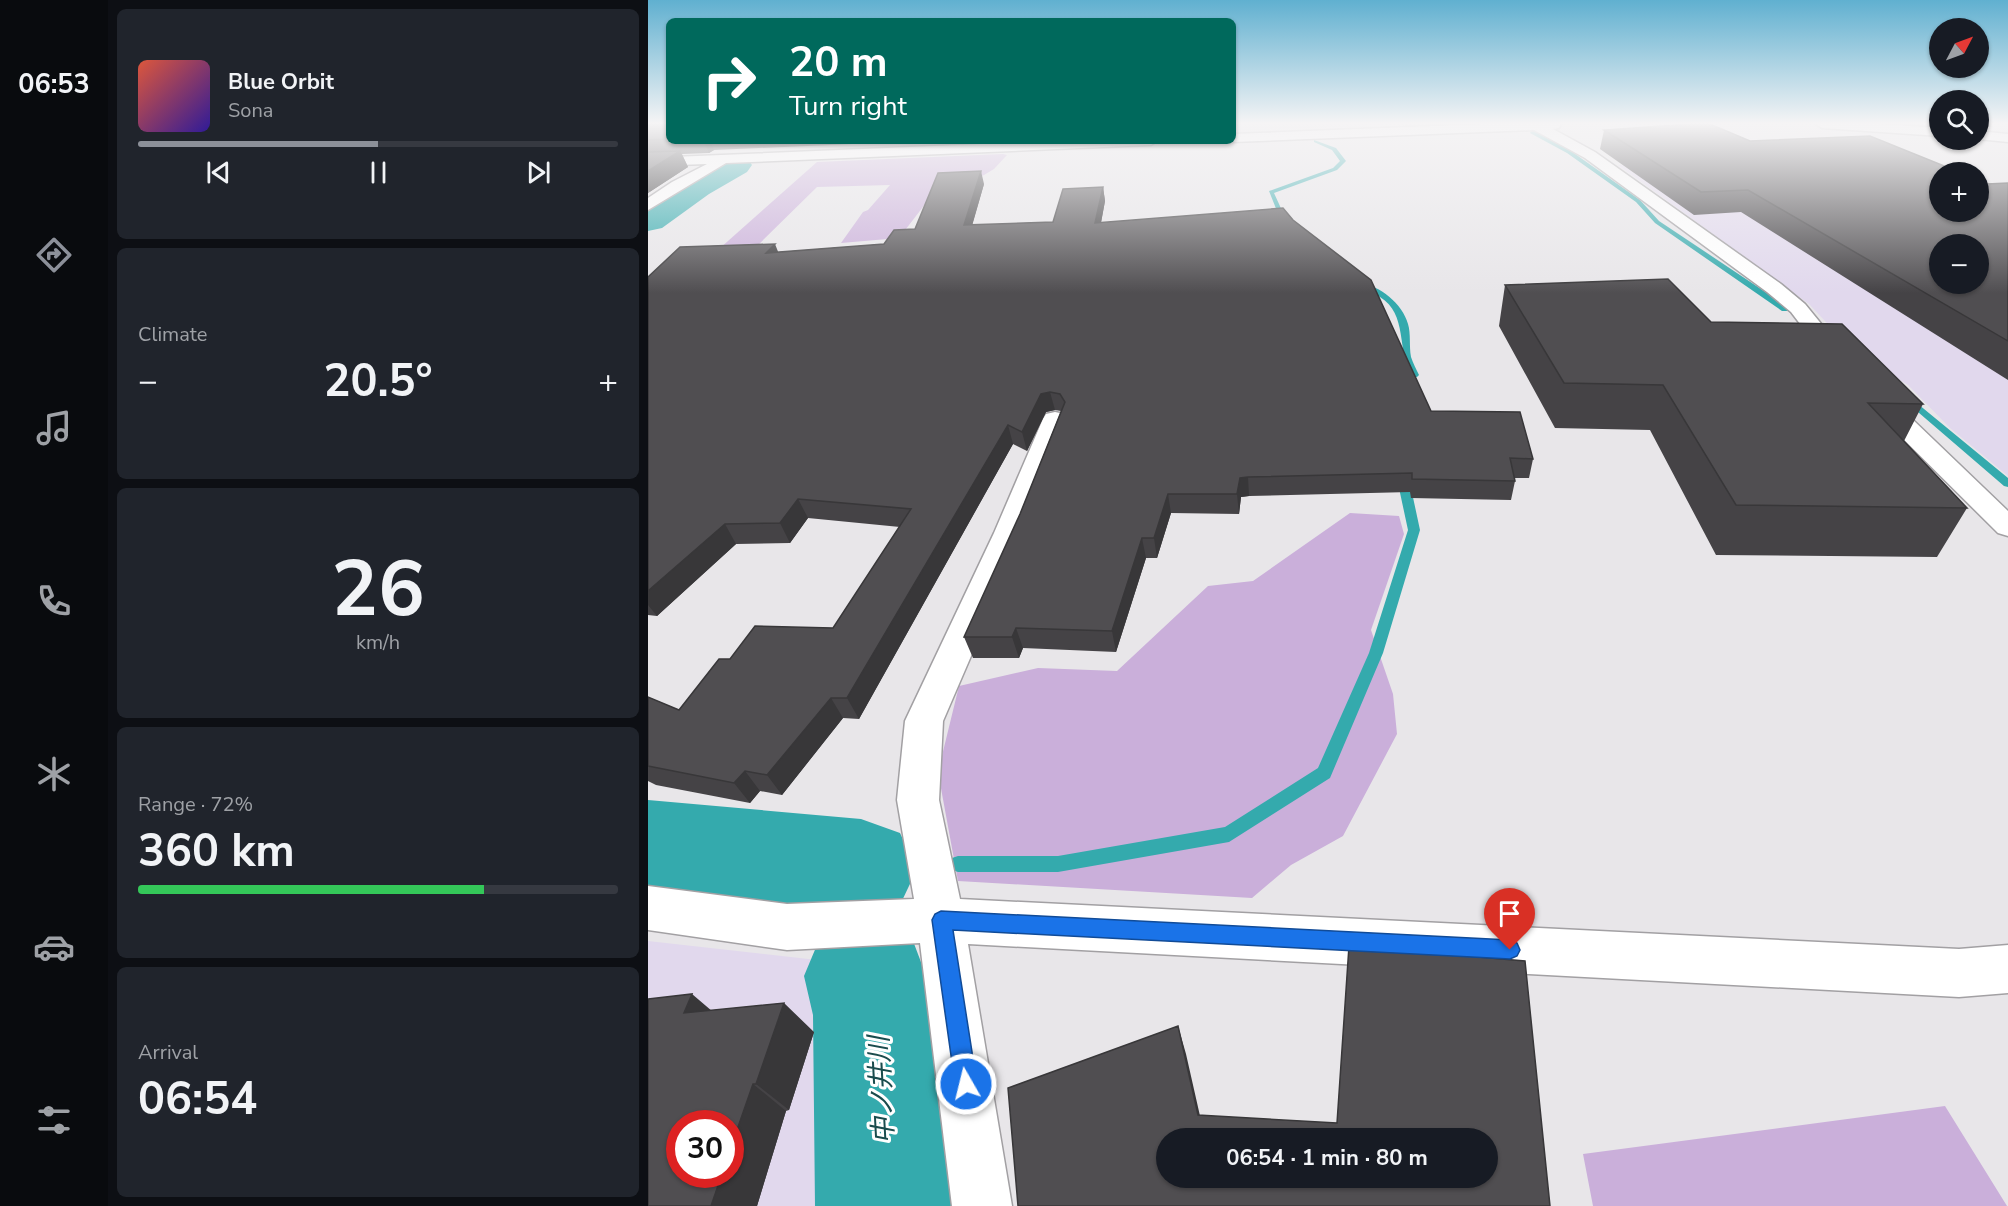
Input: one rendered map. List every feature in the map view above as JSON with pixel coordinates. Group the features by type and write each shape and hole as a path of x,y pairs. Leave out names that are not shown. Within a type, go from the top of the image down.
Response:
{"street":[{"path":"648,205 686,180"},
{"path":"1625,180 1774,288 1798,308 1825,343 1859,380 2008,527"},
{"path":"982,1206 941,920 918,800 924,721 1009,533 1055,419"},
{"path":"648,908 787,927 941,920 1959,973 2008,969"}],"shaded area":[{"path":"796,180 973,180 926,203 899,238 841,243 863,212 868,210 890,185 817,187 755,248 719,249"},
{"path":"1639,180 1861,180 1929,208 1929,222 1989,222 1989,204 2008,191 2008,476 1950,428 1908,385 1854,352 1809,304"},
{"path":"1350,513 1399,516 1404,534 1371,630 1393,694 1397,734 1343,836 1291,865 1252,898 958,881 938,772 959,686 1038,668 1117,671 1208,586 1253,581"},
{"path":"648,941 826,961 847,1117 850,1206 648,1206"},
{"path":"1945,1106 2007,1206 1593,1206 1583,1154"}],"building":[{"path":"935,180 978,180 964,225 1053,222 1063,189 1103,187 1095,223 1283,208 1293,220 1371,280 1431,411 1520,412 1533,459 1510,458 1515,481 1412,479 1412,473 1248,477 1240,478 1237,494 1168,494 1154,538 1142,538 1112,631 1016,628 1012,637 964,637 1020,514 1065,402 1060,394 1050,392 1041,394 1022,432 1008,425 847,698 831,698 767,775 745,771 734,783 648,766 648,697 679,710 719,659 730,659 755,626 833,628 911,509 798,499 780,523 725,524 648,591 648,277 680,247 775,244 766,253 884,244 894,230 915,229"},
{"path":"1683,180 1929,180 1929,222 1989,222 1989,184 2008,183 2008,341 1748,190 1701,192"},
{"path":"1668,279 1711,322 1842,324 1923,404 1868,403 1967,508 1736,505 1663,385 1564,383 1505,285"},
{"path":"1349,946 1525,961 1550,1206 1018,1206 1008,1088 1178,1026 1198,1115 1337,1123"},
{"path":"692,994 684,1013 784,1003 756,1084 753,1084 744,1110 666,1110 666,1188 717,1188 711,1206 648,1206 648,999"}],"waterway":[{"name":"中ノ井川","path":"648,219 707,180"},
{"path":"1281,215 1271,192 1304,180"},
{"path":"1609,180 1638,201 1657,222 1785,309"},
{"path":"1361,286 1384,296 1397,310 1404,323 1407,358 1414,375"},
{"path":"1907,398 2008,484"},
{"path":"958,864 1058,864 1229,834 1324,773 1376,653 1414,530 1402,474"},
{"name":"中ノ井川","path":"648,848 861,869"},
{"name":"中ノ井川","path":"866,976 877,1015 889,1206"}],"route":[{"path":"966,1084 941,920 1510,950"}]}
